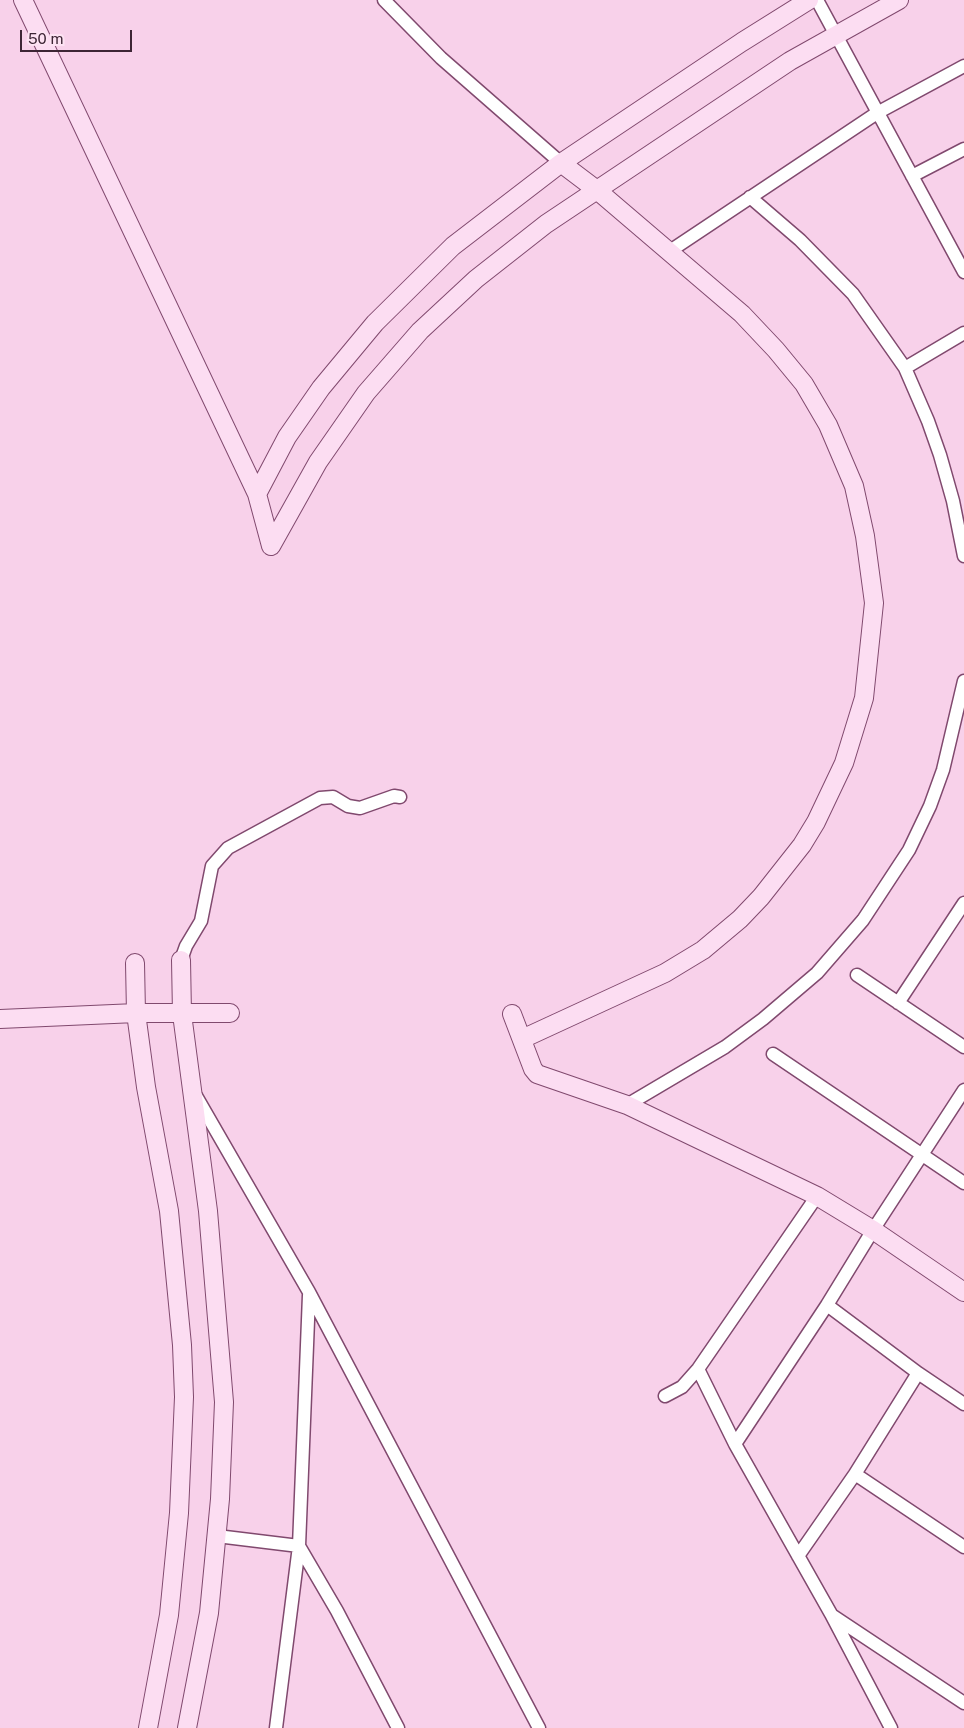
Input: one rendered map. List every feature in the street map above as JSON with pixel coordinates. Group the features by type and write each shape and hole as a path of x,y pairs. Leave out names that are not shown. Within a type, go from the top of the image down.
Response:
{"main road":[{"path":"23,0 257,494 271,546 318,462 366,392 399,353 440,311 476,279 546,224 790,61 899,0"},
{"path":"257,494 302,414 375,323 453,246 561,163 742,42 810,0"},
{"path":"522,1039 665,973 703,950 752,908 797,851 816,822 844,763 864,698 874,603 860,510 846,464 820,410 794,370 742,314 598,190 561,163"},
{"path":"181,960 182,1014 208,1211 224,1394 217,1536 209,1613 187,1728"},
{"path":"135,963 136,1013 146,1087 169,1210 182,1345 184,1397 179,1513 170,1616 148,1728"},
{"path":"0,1018 136,1013 230,1013"},
{"path":"512,1014 537,1074 627,1105 817,1196 873,1230 964,1292"}],"street":[{"path":"384,0 441,58 561,163"},
{"path":"816,0 964,272"},
{"path":"670,251 877,113 964,66"},
{"path":"912,176 964,149"},
{"path":"750,197 800,240 847,288 905,368 928,421 940,455 953,501 964,556"},
{"path":"905,368 964,333"},
{"path":"627,1105 724,1047 763,1019 817,973 863,920 909,850 930,806 944,770 964,680"},
{"path":"181,960 186,946 198,929 203,914 212,866 228,848 320,798 333,797 348,806 360,808 394,796 400,797"},
{"path":"898,1003 964,903"},
{"path":"857,976 964,1047"},
{"path":"773,1054 964,1183"},
{"path":"191,1087 309,1292 539,1728"},
{"path":"735,1444 827,1306 873,1230 964,1090"},
{"path":"665,1396 682,1387 698,1369 817,1196"},
{"path":"276,1728 299,1546 309,1292"},
{"path":"827,1306 918,1373 964,1404"},
{"path":"698,1369 735,1444 831,1614 891,1728"},
{"path":"798,1556 855,1474 918,1373"},
{"path":"855,1474 964,1547"},
{"path":"217,1536 299,1546"},
{"path":"299,1546 337,1611 398,1728"},
{"path":"831,1614 964,1703"}]}
